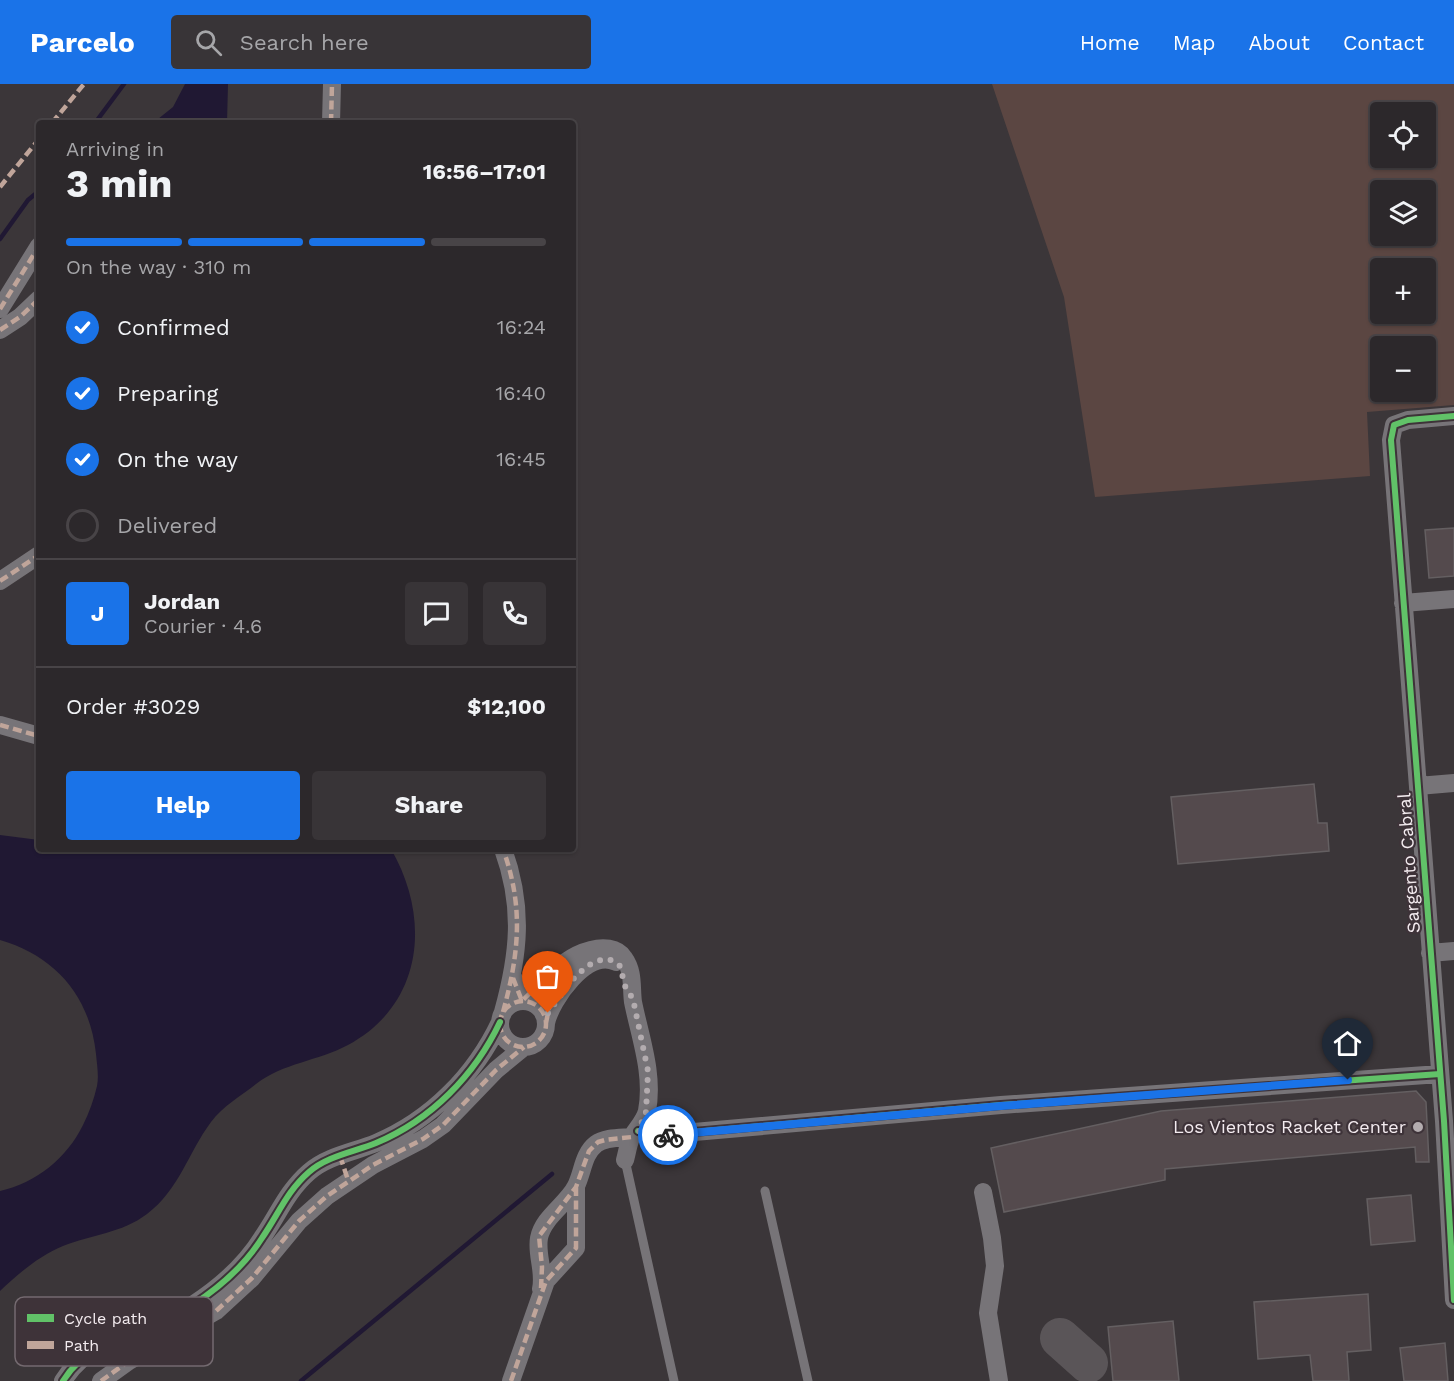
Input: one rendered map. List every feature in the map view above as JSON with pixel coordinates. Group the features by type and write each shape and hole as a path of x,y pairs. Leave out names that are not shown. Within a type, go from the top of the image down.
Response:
{"street":[{"path":"331,120 332,84"},
{"path":"0,309 36,251"},
{"path":"0,330 20,317 36,302"},
{"name":"Sargento Cabral","path":"1454,416 1408,420 1394,425 1391,440 1440,1074 1449,1121 1454,1299"},
{"path":"0,581 36,558"},
{"path":"1403,603 1454,599"},
{"path":"0,725 36,735"},
{"path":"1418,786 1454,783"},
{"path":"504,852 512,878 518,912 517,953 502,1017 503,1034 506,1040 524,1047"},
{"path":"203,1297 254,1251 291,1190 311,1170 397,1133 432,1110 463,1080 508,1007 522,1001 566,960 602,948 617,951 624,956 633,982 633,999 648,1071 646,1112 625,1160"},
{"path":"1430,952 1454,951"},
{"path":"213,1313 252,1278 299,1221 348,1180 423,1139 443,1125 496,1070 524,1047 537,1042 545,1030 549,1008 571,981 595,961 611,960 620,966 625,986 633,999"},
{"path":"513,977 522,1001"},
{"path":"522,1001 536,1005 541,1010 546,1023"},
{"path":"511,1381 543,1280 539,1236 576,1187 589,1151 598,1143 635,1134 660,1135 1001,1106 1440,1074"},
{"path":"340,1156 348,1180"},
{"path":"539,1296 546,1281 576,1248 576,1187"},
{"path":"983,1192 994,1257 988,1313 999,1381"},
{"path":"280,1206 299,1221"},
{"path":"63,1381 74,1366"},
{"path":"101,1381 121,1366"}],"lane":[{"path":"625,1160 674,1381"},
{"path":"765,1191 808,1381"}],"shaded area":[{"path":"185,84 228,84 227,120 157,120 173,107"},
{"path":"992,84 1454,84 1454,405 1367,412 1370,476 1095,497 1064,297"},
{"path":"0,835 36,840 36,852 392,852 404,876 412,903 415,931 413,958 406,983 392,1007 373,1028 348,1045 266,1077 227,1106 211,1122 167,1194 147,1214 117,1230 54,1250 14,1278 0,1291 0,1191 38,1175 68,1148 87,1116 98,1078 96,1054 86,1014 66,981 37,956 0,940"}],"building":[{"path":"1454,528 1454,576 1429,578 1425,530"},
{"path":"1314,784 1318,823 1327,823 1329,851 1178,864 1171,797"},
{"path":"1416,1091 1426,1102 1429,1162 1416,1162 1415,1147 1165,1169 1165,1180 1004,1212 991,1148 1161,1111"},
{"path":"1411,1195 1415,1241 1371,1245 1367,1199"},
{"path":"1368,1294 1371,1350 1347,1352 1349,1381 1313,1381 1310,1355 1258,1359 1254,1302"},
{"path":"1173,1321 1179,1381 1113,1381 1108,1327"},
{"path":"1445,1343 1448,1381 1404,1381 1400,1348"}],"waterway":[{"path":"97,120 124,84"},
{"path":"0,239 28,200 36,193"},
{"path":"301,1381 552,1174"}],"taxiway":[{"path":"1060,1338 1088,1363"}],"marked path":[{"path":"54,120 84,84"},
{"path":"331,120 332,84"},
{"path":"0,187 36,143"},
{"path":"0,309 36,251"},
{"path":"0,330 20,317 36,302"},
{"path":"0,581 36,557"},
{"path":"0,725 36,735"},
{"path":"503,1012 513,970 517,930 514,891 504,852"},
{"path":"513,978 522,1001 553,970"},
{"path":"546,1023 549,1008 571,981"},
{"path":"523,1001 539,1008 546,1024 539,1040 523,1047 507,1040 500,1024 507,1008 523,1001"},
{"path":"213,1313 252,1278 299,1221 327,1196 373,1165 423,1139 443,1125 496,1070 524,1047"},
{"path":"541,1288 542,1267 539,1236 576,1187 589,1151 598,1142 632,1137"},
{"path":"340,1156 348,1180"},
{"path":"511,1381 546,1281 576,1248 576,1187"},
{"path":"101,1381 122,1366"}],"cycle path":[{"path":"1454,416 1408,420 1394,425 1391,440 1444,1121 1454,1300"},
{"path":"204,1297 240,1266 255,1248 301,1179 332,1158 376,1143 415,1122 433,1109 464,1078 478,1060 500,1022"},
{"path":"638,1131 660,1135 1001,1105 1440,1074"},
{"path":"63,1381 74,1366"}],"way so far":[{"path":"548,1013 549,1008 571,981 587,966 603,959 616,962 620,966 625,986 633,999 648,1071 646,1112 638,1131 668,1135"}],"place":[{"name":"Los Vientos Racket Center","path":"1418,1127"}],"route":[{"path":"668,1135 881,1115 1348,1080"}]}
